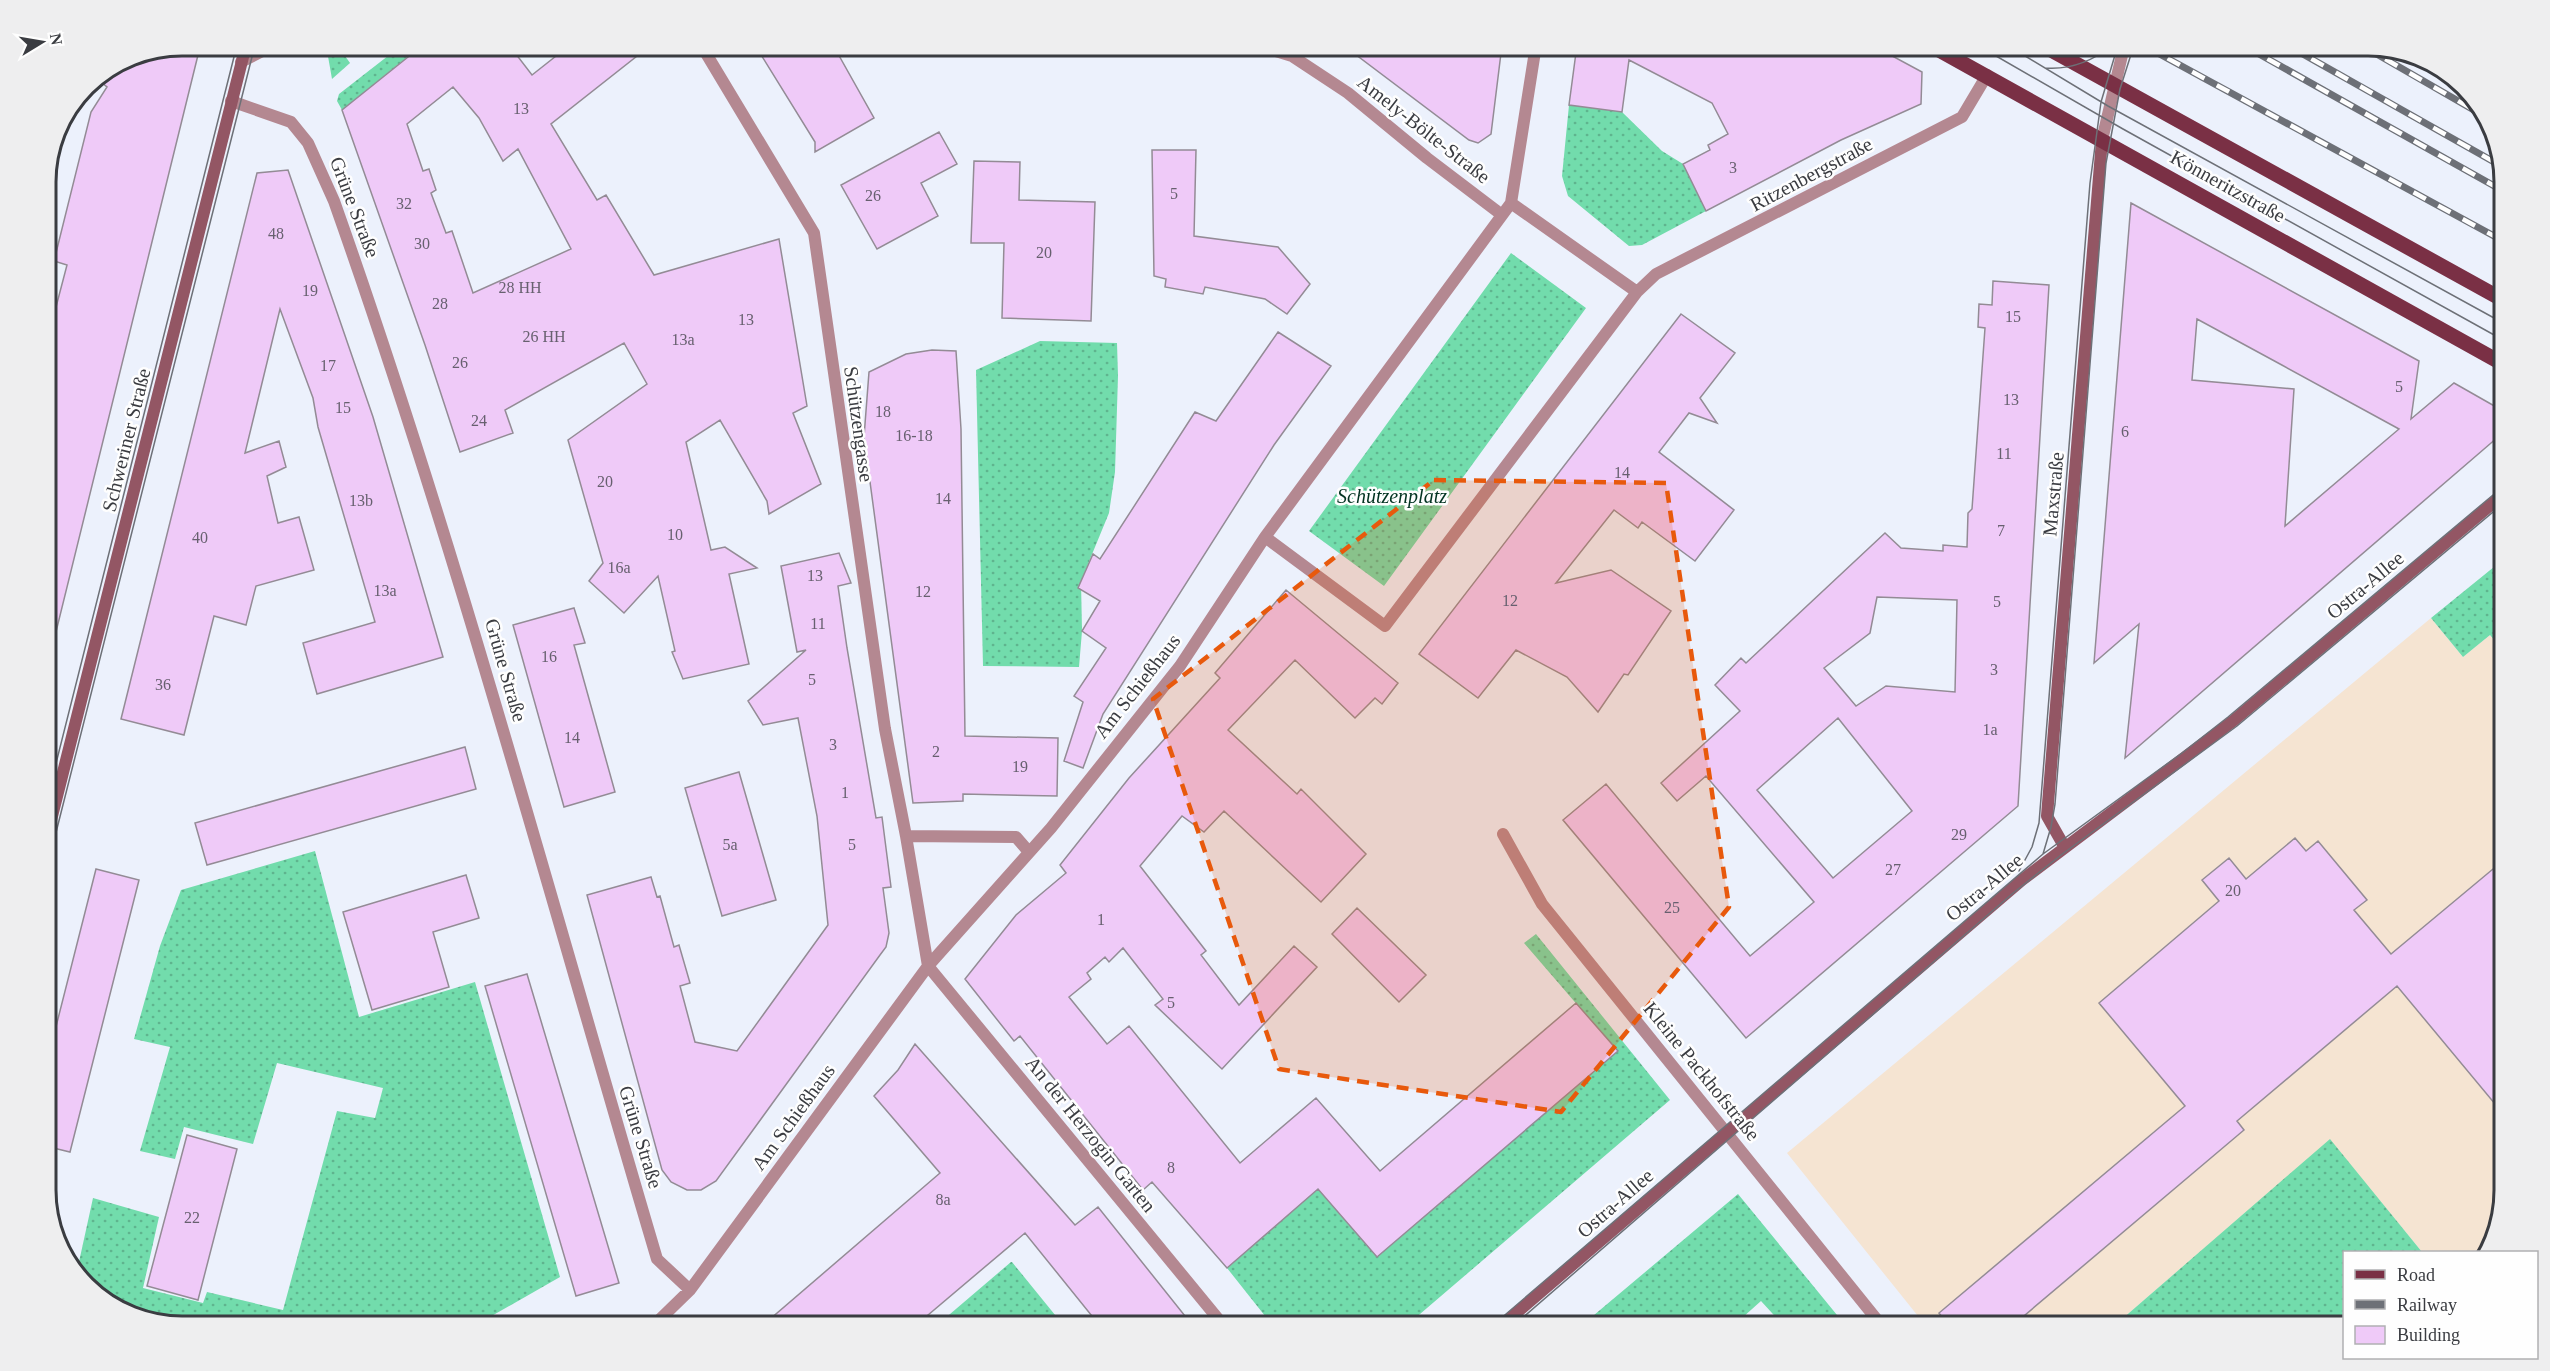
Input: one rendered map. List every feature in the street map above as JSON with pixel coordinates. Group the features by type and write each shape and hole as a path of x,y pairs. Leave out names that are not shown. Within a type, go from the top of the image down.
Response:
{"main road":[{"name":"Könneritzstraße","path":"1951,56 2494,359"},
{"name":"Könneritzstraße","path":"2062,56 2494,295"}],"street":[{"name":"Schweriner Straße","path":"56,800 243,56"},
{"path":"241,62 253,56"},
{"name":"Schützengasse","path":"708,56 814,233 885,729 906,836"},
{"name":"Amely-Bölte-Straße","path":"1292,56 1347,93 1502,215"},
{"path":"1511,203 1637,292 1385,626 1265,537 1511,203 1534,56"},
{"path":"2102,140 2122,56"},
{"name":"Ritzenbergstraße","path":"1637,292 1656,274 1962,117 1987,75"},
{"name":"Grüne Straße","path":"231,101 291,122 308,142 334,201 464,594 570,967 657,1259 690,1290"},
{"name":"Maxstraße","path":"2064,846 2047,816 2102,140"},
{"name":"Ostra-Allee","path":"1513,1316 2064,846 2233,721 2494,502"},
{"name":"Am Schießhaus","path":"663,1316 690,1290 928,966 1051,828 1180,666 1265,537"},
{"name":"Kleine Packhofstraße","path":"1503,834 1542,904 1874,1316"},
{"path":"928,966 906,836 1016,837 1029,852"},
{"name":"An der Herzogin Garten","path":"928,966 1216,1316"}],"highlighted area":[{"path":"1434,480 1666,483 1729,907 1561,1112 1279,1069 1153,699"}],"shaded area":[{"path":"2431,618 2463,657 2490,635 2494,640 2494,1198 2488,1230 2478,1251 2421,1251 2330,1140 2126,1316 1918,1316 1787,1153"}],"green space":[{"path":"328,56 345,56 350,63 332,79"},
{"path":"388,56 409,56 342,110 337,101 339,94"},
{"path":"1569,105 1622,112 1662,151 1683,164 1706,211 1642,245 1629,246 1568,196 1562,176"},
{"name":"Schützenplatz","path":"1511,253 1586,308 1384,586 1309,531"},
{"path":"1040,341 1117,343 1115,472 1109,513 1081,581 1082,631 1079,667 983,666 976,370"},
{"path":"2494,567 2494,640 2490,635 2463,657 2431,618"},
{"path":"315,851 359,1017 475,982 560,1277 492,1316 182,1316 149,1311 126,1303 98,1284 87,1273 79,1262 93,1198 159,1217 143,1288 203,1303 207,1292 283,1310 337,1111 375,1118 383,1088 277,1063 253,1144 184,1127 175,1159 140,1151 170,1047 134,1039 160,946 181,890"},
{"path":"1536,934 1670,1100 1418,1316 1265,1316 1227,1268 1334,1175 1336,1210 1377,1257 1617,1051 1524,943"},
{"path":"2330,1139 2421,1251 2343,1251 2343,1316 2126,1316"},
{"path":"1738,1194 1838,1316 1775,1316 1761,1301 1744,1316 1593,1316"},
{"path":"1011,1262 1056,1316 948,1316"}],"building":[{"path":"173,56 198,56 56,632 56,307 67,265 56,262 56,253 91,112 107,87 103,83 111,77 141,62"},
{"path":"409,56 517,56 532,75 556,56 637,56 551,124 597,200 606,195 654,275 779,239 807,406 793,413 821,484 769,514 767,501 720,420 686,442 711,550 725,547 757,568 729,574 749,664 683,679 672,652 675,651 658,576 624,613 589,581 603,563 568,440 647,384 624,343 505,410 513,433 460,452 425,345 342,110","holes":["453,87 479,118 503,161 518,149 571,249 473,293 452,231 446,233 431,193 436,190 429,169 423,171 407,124"]},
{"path":"762,56 839,56 874,118 815,152 815,142"},
{"path":"1358,56 1501,56 1491,134 1478,143 1469,140"},
{"path":"1576,56 1892,56 1922,72 1921,104 1841,140 1706,211 1683,164 1710,150 1708,145 1728,134 1712,103 1629,60 1622,112 1569,105"},
{"path":"939,132 957,164 921,183 938,216 877,249 841,185"},
{"path":"1152,150 1196,150 1194,236 1278,247 1310,284 1287,314 1265,299 1205,287 1203,294 1165,287 1166,279 1154,276"},
{"path":"974,161 1020,162 1019,200 1095,202 1091,321 1002,318 1004,243 971,243"},
{"path":"288,170 373,417 443,657 317,694 303,643 375,622 318,427 313,398 280,309 245,453 279,441 286,467 267,476 278,523 299,517 314,570 256,586 246,625 214,616 184,735 121,719 257,173"},
{"path":"2131,203 2419,361 2411,419 2454,383 2494,406 2494,440 2125,758 2139,624 2094,663","holes":["2197,319 2399,429 2285,526 2294,389 2192,380"]},
{"path":"1993,281 2049,285 2018,806 1746,1038 1563,820 1606,784 1750,956 1814,902 1706,776 1677,801 1661,783 1740,711 1715,685 1741,658 1746,663 1885,533 1901,548 1943,551 1943,545 1967,547 1968,513 1972,509 1985,328 1978,327 1979,304 1992,305","holes":["1877,597 1957,600 1955,692 1886,686 1856,706 1824,668 1870,633","1838,718 1912,811 1833,878 1757,790"]},
{"path":"1681,314 1735,353 1700,398 1717,423 1689,413 1659,452 1734,510 1695,561 1642,522 1638,528 1614,510 1556,583 1611,570 1671,611 1628,675 1624,674 1598,712 1567,677 1516,650 1478,698 1419,654"},
{"path":"1278,332 1331,366 1274,445 1103,714 1083,768 1064,761 1083,702 1074,696 1106,648 1082,631 1100,601 1078,588 1093,554 1100,559 1195,412 1216,421"},
{"path":"932,350 956,351 961,429 965,736 1058,738 1057,796 963,794 963,801 913,803 864,437 869,372 906,354"},
{"path":"839,553 851,583 838,586 876,818 882,817 891,887 883,888 889,933 886,947 716,1181 701,1190 687,1190 671,1182 662,1170 587,895 651,877 657,897 660,896 674,947 679,945 690,983 680,986 695,1042 737,1051 828,925 817,816 798,718 763,725 748,701 806,650 797,652 781,566"},
{"path":"1286,590 1398,683 1382,704 1375,698 1355,718 1295,660 1228,730 1297,794 1301,789 1366,854 1321,902 1224,811 1204,832 1182,816 1140,866 1206,951 1201,955 1239,1005 1294,946 1317,967 1222,1069 1155,1005 1163,999 1123,948 1109,962 1105,957 1087,973 1091,979 1069,997 1107,1044 1129,1026 1240,1163 1316,1098 1380,1171 1576,1003 1618,1051 1377,1257 1318,1189 1227,1268 1152,1182 1143,1190 1020,1036 1014,1041 965,979 1016,915 1066,873 1060,865 1129,778 1220,678 1215,673"},
{"path":"574,608 585,643 574,645 615,792 564,807 513,625"},
{"path":"465,747 476,789 207,865 195,823"},
{"path":"739,772 776,900 722,916 685,788"},
{"path":"2295,838 2306,851 2318,841 2367,900 2354,910 2391,954 2494,868 2494,1103 2397,986 2237,1121 2244,1130 2024,1316 1941,1316 1939,1313 2185,1106 2099,1003 2219,901 2202,880 2229,858 2246,879"},
{"path":"96,869 139,880 70,1152 56,1149 56,1027"},
{"path":"466,875 479,918 433,932 449,987 372,1010 343,912"},
{"path":"1357,908 1426,975 1399,1002 1332,934"},
{"path":"527,974 619,1283 576,1296 485,986"},
{"path":"915,1044 1075,1225 1098,1207 1185,1316 1092,1316 1025,1233 927,1316 774,1316 940,1173 874,1096 898,1070"},
{"path":"187,1135 237,1149 198,1300 147,1286"}],"tram line":[{"path":"56,763 234,56"},
{"path":"56,832 252,56"},
{"path":"1996,56 2494,335"},
{"path":"2025,56 2108,106 2494,318"},
{"path":"2045,68 2072,66 2096,56"},
{"path":"2019,871 2032,847 2039,823 2090,183 2101,102 2115,56"},
{"path":"2043,854 2055,804 2106,163 2120,89 2130,56"},
{"path":"1504,1316 2043,854 2228,717 2494,494"},
{"path":"1525,1316 2012,894 2061,855 2237,726 2494,511"}],"railway":[{"path":"2163,56 2494,236"},
{"path":"2263,56 2494,186"},
{"path":"2306,56 2493,161"},
{"path":"2381,57 2471,108"}]}
